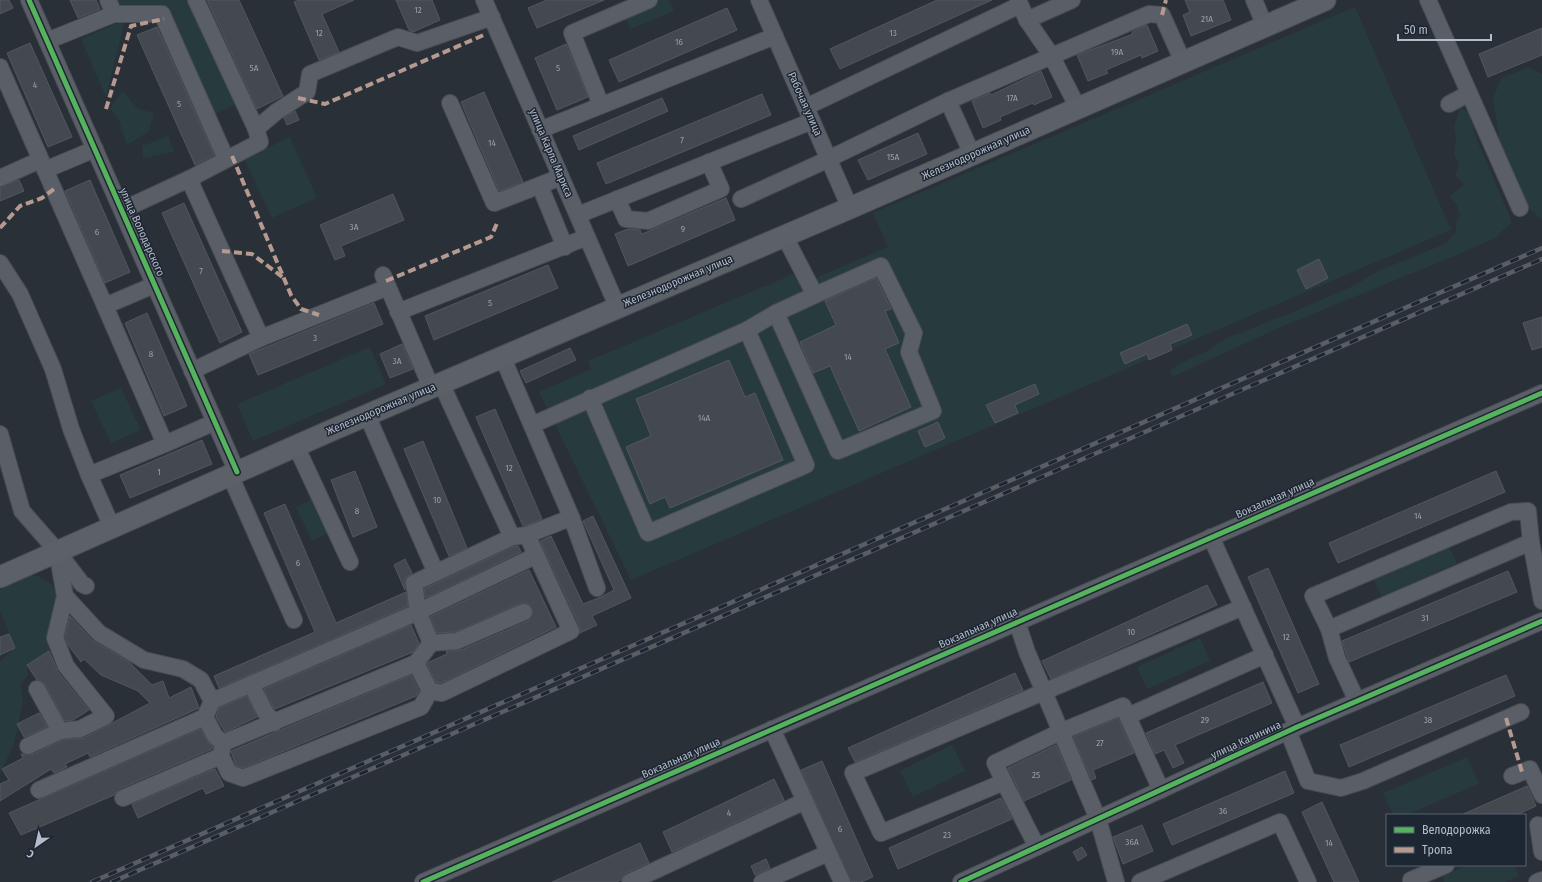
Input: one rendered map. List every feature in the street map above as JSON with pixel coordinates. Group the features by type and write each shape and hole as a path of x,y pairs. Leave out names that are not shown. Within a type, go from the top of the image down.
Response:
{"main road":[{"name":"Железнодорожная улица","path":"0,577 502,356 850,208 1325,0"}],"street":[{"name":"улица Володарского","path":"29,0 215,422 234,473 294,620"},
{"path":"122,210 190,179 260,142 256,129 196,0"},
{"name":"улица Карла Маркса","path":"484,0 617,306"},
{"path":"601,105 572,32 649,0"},
{"name":"Рабочая улица","path":"759,0 850,208"},
{"path":"1027,20 1072,0"},
{"path":"1254,0 1265,26"},
{"path":"1428,0 1468,94 1520,208"},
{"path":"578,215 709,162 809,114 1019,2 1027,20 1051,55 1078,108"},
{"path":"47,41 111,7 162,14 226,159"},
{"path":"741,199 948,101 1051,55 1149,14 1162,15 1183,62"},
{"path":"256,129 276,112 307,92 310,74 398,37 417,43 492,17"},
{"path":"540,130 775,36"},
{"path":"0,67 165,444"},
{"path":"1449,104 1468,94"},
{"path":"948,101 972,154"},
{"path":"450,103 494,203 561,177"},
{"path":"0,178 95,149"},
{"path":"617,199 626,219 648,221 721,189 709,162"},
{"path":"190,179 260,338"},
{"path":"540,186 565,247"},
{"path":"784,236 815,294"},
{"path":"398,312 587,237"},
{"path":"0,263 20,294 53,369 71,429 112,527"},
{"path":"532,425 590,398 747,330 776,313 815,294 881,266 914,333 909,352 933,411 838,451 776,313"},
{"path":"192,371 260,338 386,281 398,312 436,385 519,536 536,556 571,631 442,693 430,691"},
{"path":"105,306 154,285"},
{"path":"590,398 648,533 806,465 747,330"},
{"path":"502,356 572,519 597,588"},
{"name":"Вокзальная улица","path":"422,882 451,876 772,729 1542,392"},
{"path":"367,415 436,572"},
{"path":"89,475 215,422"},
{"path":"0,434 22,512 57,551 82,584 86,586"},
{"path":"296,446 350,562"},
{"path":"1357,701 1337,658 1329,629 1313,596 1511,512 1528,511 1531,542 1542,601"},
{"path":"431,643 418,612 414,583 519,536 572,519"},
{"path":"1211,537 1265,655 1293,729 1308,781 1341,788 1363,781 1521,712"},
{"path":"1329,629 1531,542"},
{"path":"28,746 60,731 80,729 106,716 66,666 55,638 65,596 57,551"},
{"path":"39,790 205,717 212,701 418,612 536,556"},
{"path":"65,596 99,633 144,660 184,669 201,680 212,701"},
{"path":"1004,782 881,833 853,773 1243,607"},
{"path":"123,798 274,723 416,663 431,643 457,641 524,612"},
{"name":"улица Калинина","path":"961,882 1293,729 1542,621"},
{"path":"1017,622 1027,652 1098,819 1116,882"},
{"path":"1128,716 1265,655"},
{"path":"416,663 430,691"},
{"path":"250,684 265,712 274,723"},
{"path":"37,689 60,731"},
{"path":"205,717 222,750 229,773 243,778 421,706 430,691"},
{"path":"1037,847 995,763 1060,732 1123,706 1161,790"},
{"path":"772,729 782,755 842,882"},
{"path":"1512,776 1530,769 1542,795"},
{"path":"630,882 805,801"},
{"path":"1140,882 1280,822 1308,882"},
{"path":"1535,827 1542,852"},
{"path":"762,882 828,853"},
{"path":"1411,882 1411,880 1444,866"},
{"path":"1537,882 1542,880"}],"green space":[{"path":"113,0 190,0 235,105 215,114 166,10 118,10"},
{"path":"656,0 669,0 674,11 630,29 624,14"},
{"path":"1355,7 1451,230 631,580 539,392 591,369 588,361 796,273 801,284 888,247 873,213"},
{"path":"125,20 106,97 81,39"},
{"path":"1529,67 1542,74 1542,220 1530,209 1504,169 1493,99 1501,78"},
{"path":"123,91 138,109 154,113 149,131 127,145 118,118 110,108"},
{"path":"1460,107 1470,114 1476,138 1512,222 1495,238 1283,326 1172,377 1170,370 1191,358 1210,350 1225,339 1298,310 1355,285 1378,271 1445,244 1456,232 1456,223 1460,215 1456,203 1449,197 1464,184 1455,175 1459,164 1454,155 1456,138 1454,126"},
{"path":"168,136 174,152 143,158 142,146"},
{"path":"290,137 317,198 272,218 244,159"},
{"path":"370,347 386,384 253,441 237,404"},
{"path":"121,388 141,430 111,443 91,401"},
{"path":"311,500 327,534 312,541 296,507"},
{"path":"1449,546 1457,563 1382,597 1374,580"},
{"path":"21,575 34,576 44,579 60,595 48,633 49,651 27,666 28,675 20,685 23,701 14,744 0,774 0,661 15,648 0,610 0,590"},
{"path":"1200,638 1210,661 1147,689 1137,667"},
{"path":"952,745 965,771 913,797 900,771"},
{"path":"1467,757 1479,784 1408,814 1393,814 1383,793"},
{"path":"1467,866 1514,866 1519,876 1505,882 1444,882 1442,876"}],"building":[{"path":"0,0 9,0 13,8 0,14"},
{"path":"70,0 96,0 100,9 78,18"},
{"path":"207,0 239,0 283,96 257,109"},
{"path":"299,0 354,0 322,14 339,52 319,60 294,2"},
{"path":"396,0 432,0 440,20 413,32 409,30"},
{"path":"547,0 604,0 537,28 528,8"},
{"path":"937,0 992,0 840,69 830,49"},
{"path":"1185,0 1223,0 1231,20 1191,36 1183,15 1190,12"},
{"path":"727,8 737,30 619,82 609,60"},
{"path":"1147,25 1158,51 1142,58 1141,55 1106,70 1108,73 1088,81 1077,55 1133,34 1132,32"},
{"path":"157,27 214,155 195,165 137,35"},
{"path":"1542,28 1542,55 1488,77 1479,54"},
{"path":"30,43 72,137 48,147 7,53"},
{"path":"566,44 588,97 557,110 535,58"},
{"path":"1041,71 1052,97 1034,105 1033,103 1000,117 1001,120 983,128 972,101 990,93 991,95"},
{"path":"484,92 523,182 499,191 461,102"},
{"path":"762,94 771,115 606,184 597,163"},
{"path":"662,98 668,111 579,150 573,136"},
{"path":"295,111 299,120 287,125 284,118"},
{"path":"918,133 927,154 868,180 858,160"},
{"path":"19,180 24,191 0,201 0,187"},
{"path":"90,180 130,272 105,283 65,191"},
{"path":"393,194 404,220 341,246 345,256 335,260 320,225"},
{"path":"726,198 735,220 628,266 615,234 628,229 640,230 642,234"},
{"path":"184,203 242,332 220,343 162,213"},
{"path":"1319,259 1328,278 1306,289 1297,270"},
{"path":"548,265 558,288 434,340 425,316"},
{"path":"876,278 891,309 885,311 899,343 885,349 911,407 859,431 830,366 813,373 800,342 836,325 825,301"},
{"path":"374,303 383,324 258,375 249,354"},
{"path":"147,313 187,406 164,416 125,323"},
{"path":"1542,317 1542,347 1532,350 1523,323"},
{"path":"1187,324 1192,335 1170,344 1172,350 1149,360 1147,354 1125,364 1120,353"},
{"path":"402,344 413,369 390,378 380,354"},
{"path":"570,348 576,360 526,383 520,371"},
{"path":"729,360 745,397 755,393 783,460 670,508 665,497 650,504 626,447 651,436 636,399"},
{"path":"1035,384 1039,394 1015,405 1018,413 995,423 986,405"},
{"path":"495,409 542,519 525,526 523,526 476,417"},
{"path":"938,422 945,438 925,447 918,431"},
{"path":"202,440 212,464 130,498 120,475"},
{"path":"423,441 467,548 449,556 404,449"},
{"path":"355,471 377,527 353,537 331,480"},
{"path":"1496,471 1505,492 1338,563 1329,543"},
{"path":"285,504 336,623 406,592 408,606 219,688 214,676 315,632 264,513"},
{"path":"593,516 631,598 592,616 597,625 580,633 580,627 540,541 551,536 583,604 601,597 614,590 583,521"},
{"path":"515,546 518,546 521,552 426,598 424,589"},
{"path":"405,559 412,573 405,579 405,590 394,565"},
{"path":"1268,568 1319,684 1298,693 1248,577"},
{"path":"529,570 556,627 441,683 436,682 427,664 429,662 447,654 446,651 461,650 528,621 533,613 529,604 521,603 455,632 437,633 430,617"},
{"path":"1508,571 1517,592 1349,662 1342,641"},
{"path":"1207,585 1217,605 1051,679 1042,661"},
{"path":"70,616 92,640 129,662 152,685 163,681 169,698 191,687 199,708 90,757 88,753 65,764 67,767 54,773 51,769 0,801 0,784 9,780 2,769 23,758 21,754 32,755 63,740 84,738 150,703 138,691 101,675 84,659 81,662 68,645 65,637"},
{"path":"411,625 419,643 413,652 275,709 273,707 264,689"},
{"path":"9,634 15,648 0,655 0,637"},
{"path":"49,651 58,672 89,710 73,720 65,721 45,684 37,680 27,665"},
{"path":"1015,673 1023,690 855,762 848,748"},
{"path":"411,675 419,691 416,696 243,768 236,766 231,751"},
{"path":"1506,675 1515,696 1349,767 1340,745"},
{"path":"1263,682 1272,703 1175,745 1184,763 1173,768 1164,750 1155,754 1146,733"},
{"path":"247,696 257,717 225,732 216,717 219,708"},
{"path":"39,713 47,727 24,737 17,724"},
{"path":"1118,718 1134,753 1093,770 1096,778 1092,780 1073,737"},
{"path":"201,729 207,741 213,747 212,749 119,789 114,795 21,835 9,813"},
{"path":"1056,745 1071,780 1024,801 1008,768"},
{"path":"822,761 873,877 861,882 851,882 801,770"},
{"path":"215,769 224,786 206,794 203,788 138,818 132,804"},
{"path":"1285,771 1294,793 1172,845 1163,824"},
{"path":"774,779 784,800 672,852 663,832"},
{"path":"1527,786 1536,806 1518,814 1463,814"},
{"path":"1001,798 1012,819 898,869 889,848"},
{"path":"1322,802 1359,882 1334,882 1302,812"},
{"path":"1142,825 1153,851 1123,864 1113,837"},
{"path":"640,843 649,863 626,873 621,880 616,882 552,882"},
{"path":"1082,847 1087,855 1078,861 1073,852"},
{"path":"766,859 770,868 755,875 751,866"}],"railway":[{"path":"92,882 1542,248"},
{"path":"112,882 1542,259"}],"marked path":[{"path":"1162,15 1166,0"},
{"path":"106,109 131,26 164,19"},
{"path":"298,98 325,104 486,34"},
{"path":"232,156 291,295 301,309 319,315"},
{"path":"0,228 20,206 42,198 54,189"},
{"path":"386,281 491,237 498,221"},
{"path":"222,251 252,254 285,279"},
{"path":"1506,718 1522,772"}],"cycle path":[{"path":"29,0 237,472"},
{"path":"423,882 1542,393"},
{"path":"961,882 1297,727 1542,621"}]}
